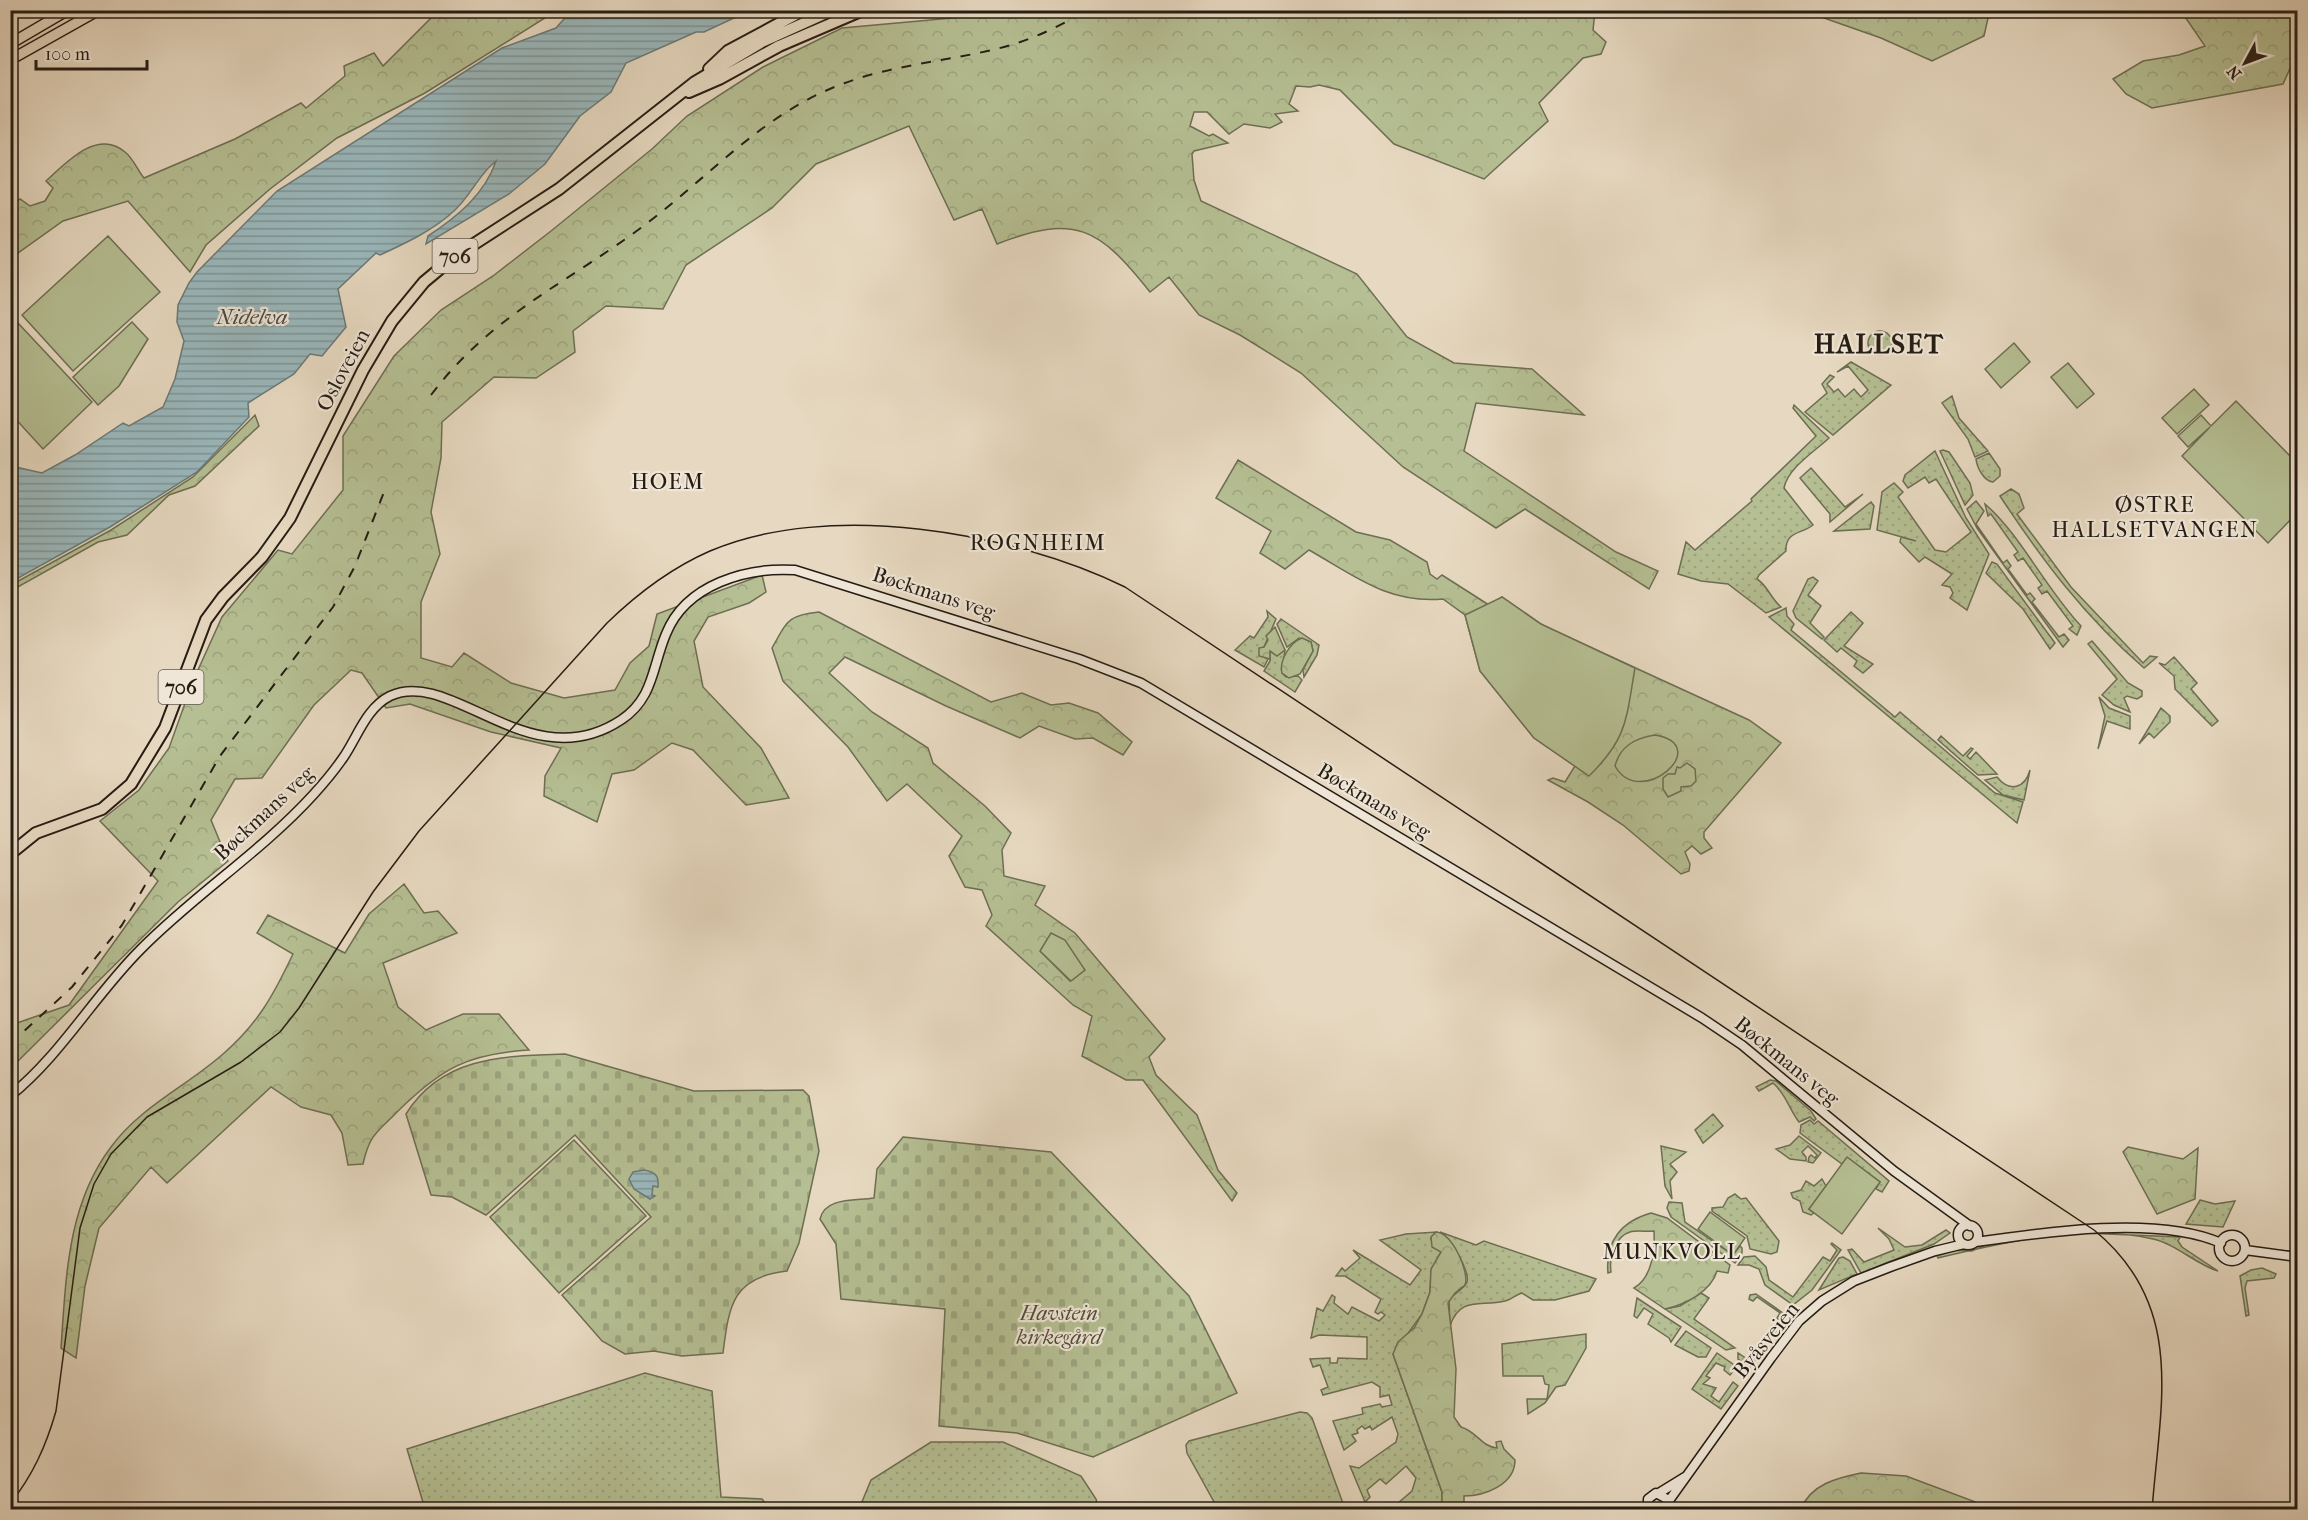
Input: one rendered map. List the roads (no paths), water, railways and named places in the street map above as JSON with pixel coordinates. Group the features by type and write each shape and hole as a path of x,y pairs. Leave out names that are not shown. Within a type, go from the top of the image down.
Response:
{"highway":[{"name":"706","path":"695,82 728,51 761,31 804,10"},
{"name":"Osloveien","path":"10,854 36,833 92,814 109,805 140,771 171,716 192,653 206,620 223,597 262,557 290,518 363,370 392,321 415,292 454,257 543,201 695,82 762,42 833,10"},
{"name":"706","path":"672,99 719,79 779,46 863,10"}],"main road":[{"path":"10,44 68,10"},
{"path":"10,60 99,10"},
{"name":"Bøckmans veg","path":"10,1096 45,1063 144,945 309,799 345,756 368,717 384,700 407,692 428,694 515,729 542,736 578,736 596,732 621,720 643,700 653,681 666,632 688,603 706,590 737,576 766,570 795,570 1079,659 1141,683 1702,1018 1742,1045 1894,1171 1974,1228"},
{"name":"Bøckmans veg","path":"1948,1209 1964,1244"},
{"path":"2007,1235 1974,1228 1976,1242 2007,1235 2088,1229 2154,1230 2194,1234 2220,1243"},
{"name":"Byåsveien","path":"1935,1251 1959,1233 1974,1228"},
{"path":"2227,1236 2236,1236 2243,1241 2245,1250 2241,1257 2229,1260 2222,1255 2220,1243 2227,1236"},
{"name":"Byåsveien","path":"1668,1506 1687,1474 1799,1321 1822,1300 1854,1281 1935,1251 1964,1244 1971,1245 1976,1242"},
{"path":"2245,1250 2298,1257"},
{"name":"Byåsveien","path":"1645,1507 1650,1496 1659,1493 1687,1474"},
{"path":"1659,1493 1668,1506"}],"water":[{"name":"Nidelva","path":"571,11 749,11 704,32 696,32 626,63 611,92 580,116 545,164 509,194 426,244 428,236 469,204 485,184 496,161 461,204 447,217 410,241 380,255 376,253 338,289 346,327 322,356 310,354 294,374 248,403 249,417 197,472 110,527 11,582 11,466 42,473 75,455 123,423 129,426 163,407 175,379 184,341 177,322 178,305 197,272 277,191 502,48 556,28"},
{"path":"644,1170 654,1173 658,1180 658,1187 653,1186 652,1195 655,1196 650,1199 634,1189 629,1179 633,1172"}],"tram line":[{"path":"10,1504 38,1460 56,1411 80,1228 94,1184 111,1154 147,1117 241,1062 280,1032 299,1008 373,892 419,831 607,623 631,601 668,573 710,551 757,536 809,527 864,525 920,529 976,538 1030,551 1080,568 1125,587 2094,1230 2124,1260 2143,1291 2155,1324 2161,1359 2162,1395 2152,1510"}],"railway":[{"path":"431,395 479,342 505,321 646,224 740,146 790,110 816,95 864,77 1015,44 1047,31 1087,10"},
{"path":"10,1044 72,987 122,925 220,756 333,607 355,566 384,492"}],"district":[{"name":"HALLSET","path":"1879,344"},
{"name":"HOEM","path":"668,481"},
{"name":"ØSTRE HALLSETVANGEN","path":"2155,516"},
{"name":"ROGNHEIM","path":"1038,542"},
{"name":"MUNKVOLL","path":"1672,1251"}],"park label":[{"name":"Havstein kirkegård","path":"1059,1325"}]}
